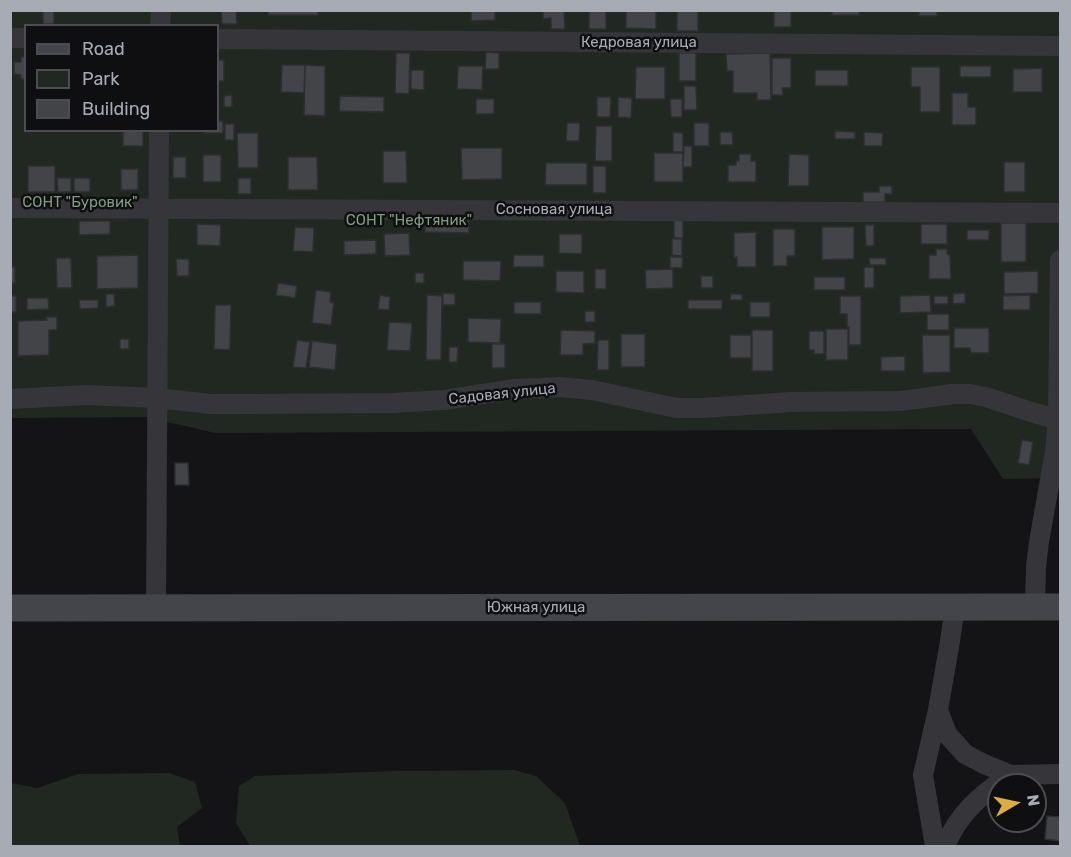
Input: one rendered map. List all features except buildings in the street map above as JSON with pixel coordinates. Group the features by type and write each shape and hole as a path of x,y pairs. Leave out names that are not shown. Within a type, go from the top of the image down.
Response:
{"street":[{"name":"Кедровая улица","path":"219,39 1060,46"},
{"path":"156,608 159,132"},
{"name":"Сосновая улица","path":"10,208 1060,213"},
{"path":"1048,607 1036,567 1059,420 1060,260"},
{"name":"Садовая улица","path":"10,399 87,395 156,398 211,404 392,403 444,400 515,389 560,387 592,390 676,408 703,408 791,402 901,401 970,394 1059,420"},
{"name":"Южная улица","path":"10,608 1048,607"},
{"path":"935,846 923,775 938,710 955,608"},
{"path":"938,710 947,734 964,754 1006,773"},
{"path":"945,846 963,815 977,799 987,792"}],"green space":[{"name":"СОНТ \"Нефтяник\"","path":"10,11 1060,11 1060,478 1003,479 971,429 215,433 146,417 11,418"},
{"path":"514,770 536,776 565,803 580,846 250,846 236,823 239,786 255,776"},
{"path":"169,773 195,782 202,808 177,827 180,846 11,846 11,783 37,788 78,774"}],"park label":[{"name":"СОНТ \"Буровик\"","path":"80,203"}]}
